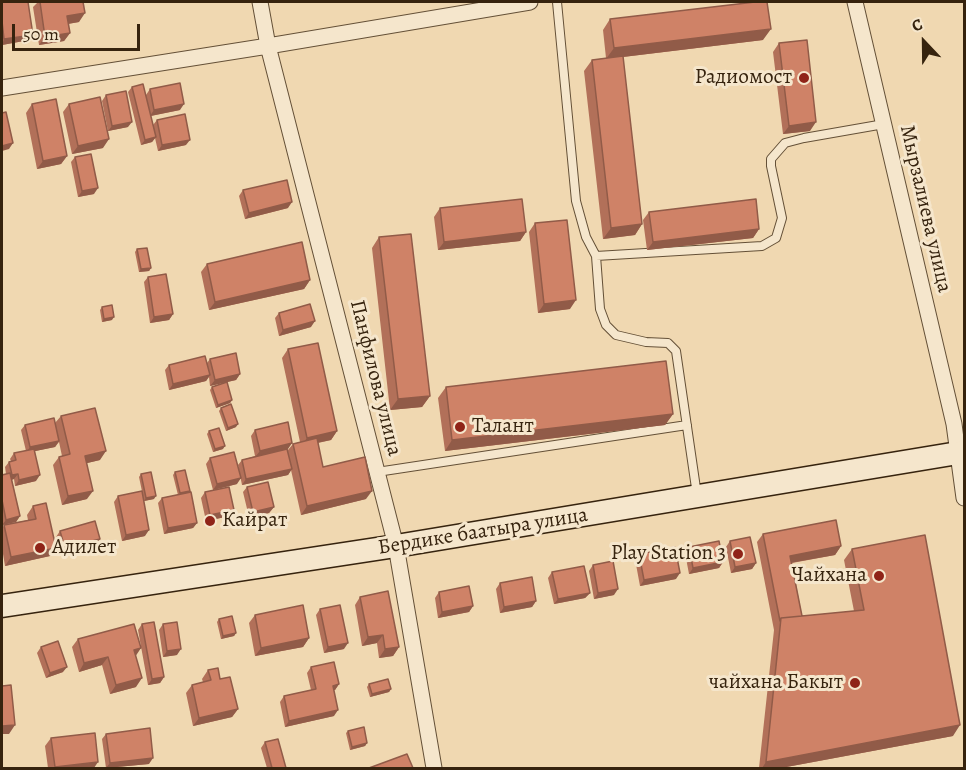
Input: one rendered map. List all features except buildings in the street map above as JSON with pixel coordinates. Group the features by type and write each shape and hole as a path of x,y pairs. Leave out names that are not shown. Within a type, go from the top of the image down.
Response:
{"street":[{"name":"Панфилова улица","path":"260,2 268,46 396,546 434,768"},
{"path":"2,88 530,2"},
{"name":"Мырзалиева улица","path":"855,2 962,453 964,498"},
{"name":"Бердике баатыра улица","path":"2,606 396,546 962,453"}],"lane":[{"path":"557,2 576,201 586,237 596,256 600,309 606,325 616,335 646,342 668,343 676,351 697,497"},
{"path":"596,256 762,246 776,238 782,218 771,166 771,159 776,151 785,143 804,138 884,124"},
{"path":"377,472 687,425"}],"place":[{"name":"Радиомост","path":"804,78"},
{"name":"Талант","path":"460,427"},
{"name":"Кайрат","path":"210,521"},
{"name":"Адилет","path":"40,548"},
{"name":"Play Station 3","path":"738,554"},
{"name":"Чайхана","path":"879,576"},
{"name":"чайхана Бакыт","path":"855,683"}]}
